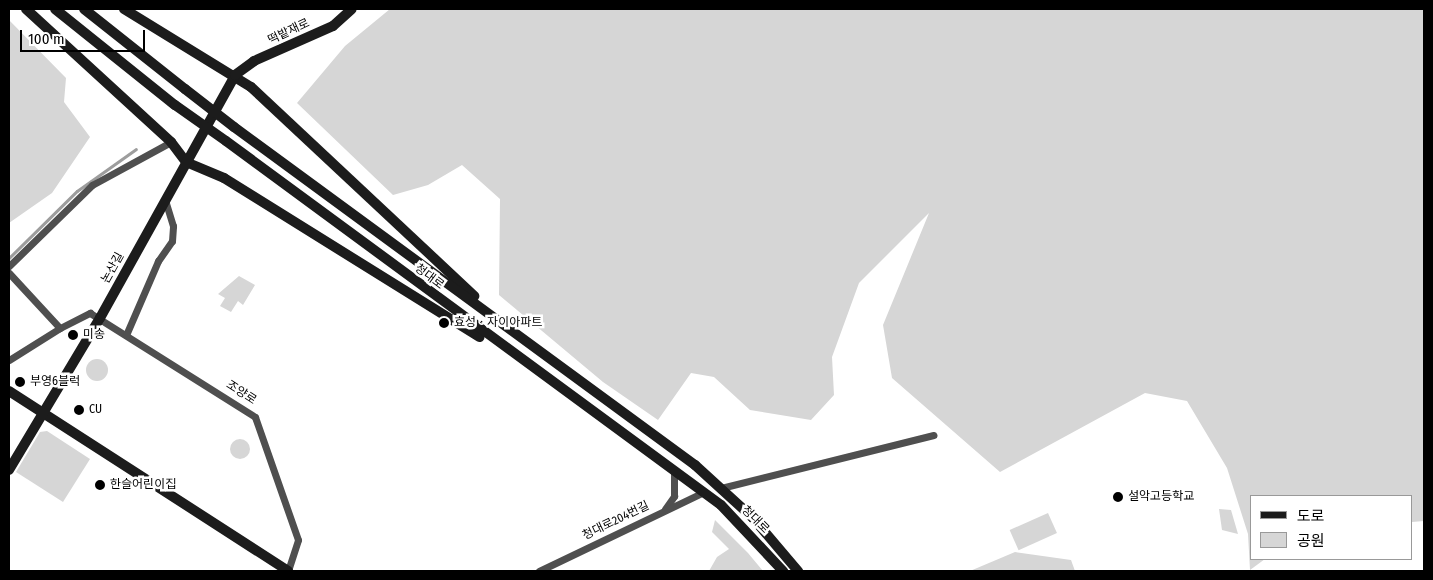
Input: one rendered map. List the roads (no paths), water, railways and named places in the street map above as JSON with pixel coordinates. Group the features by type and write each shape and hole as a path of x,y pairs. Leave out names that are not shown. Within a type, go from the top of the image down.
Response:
{"street":[{"path":"26,9 171,142 186,162 224,178 543,376"},
{"name":"청대로","path":"55,9 176,105 543,376 704,492 740,522 783,571"},
{"name":"청대로","path":"84,9 185,90 552,360 721,488 753,518 798,571"},
{"path":"124,9 235,75 435,263 552,360"},
{"name":"떡밭재로","path":"235,75 254,61 332,26 352,9"},
{"name":"논산길","path":"9,470 100,318 235,75"},
{"path":"9,266 92,185 171,142"},
{"path":"126,335 158,261 172,241 173,226 165,200"},
{"path":"9,273 60,328"},
{"path":"9,360 85,312 100,318"},
{"name":"조양로","path":"9,391 288,571 298,540 258,420 100,318"},
{"path":"704,492 933,435"},
{"path":"666,509 674,496 674,470"},
{"name":"청대로204번길","path":"539,571 704,492"}],"waterway":[{"path":"9,258 77,191 136,149"}],"place":[{"name":"효성ㆍ자이아파트","path":"444,323"},
{"name":"미송","path":"73,335"},
{"name":"부영6블럭","path":"20,382"},
{"name":"CU","path":"79,410"},
{"name":"한슬어린이집","path":"100,485"},
{"name":"설악고등학교","path":"1118,497"}]}
